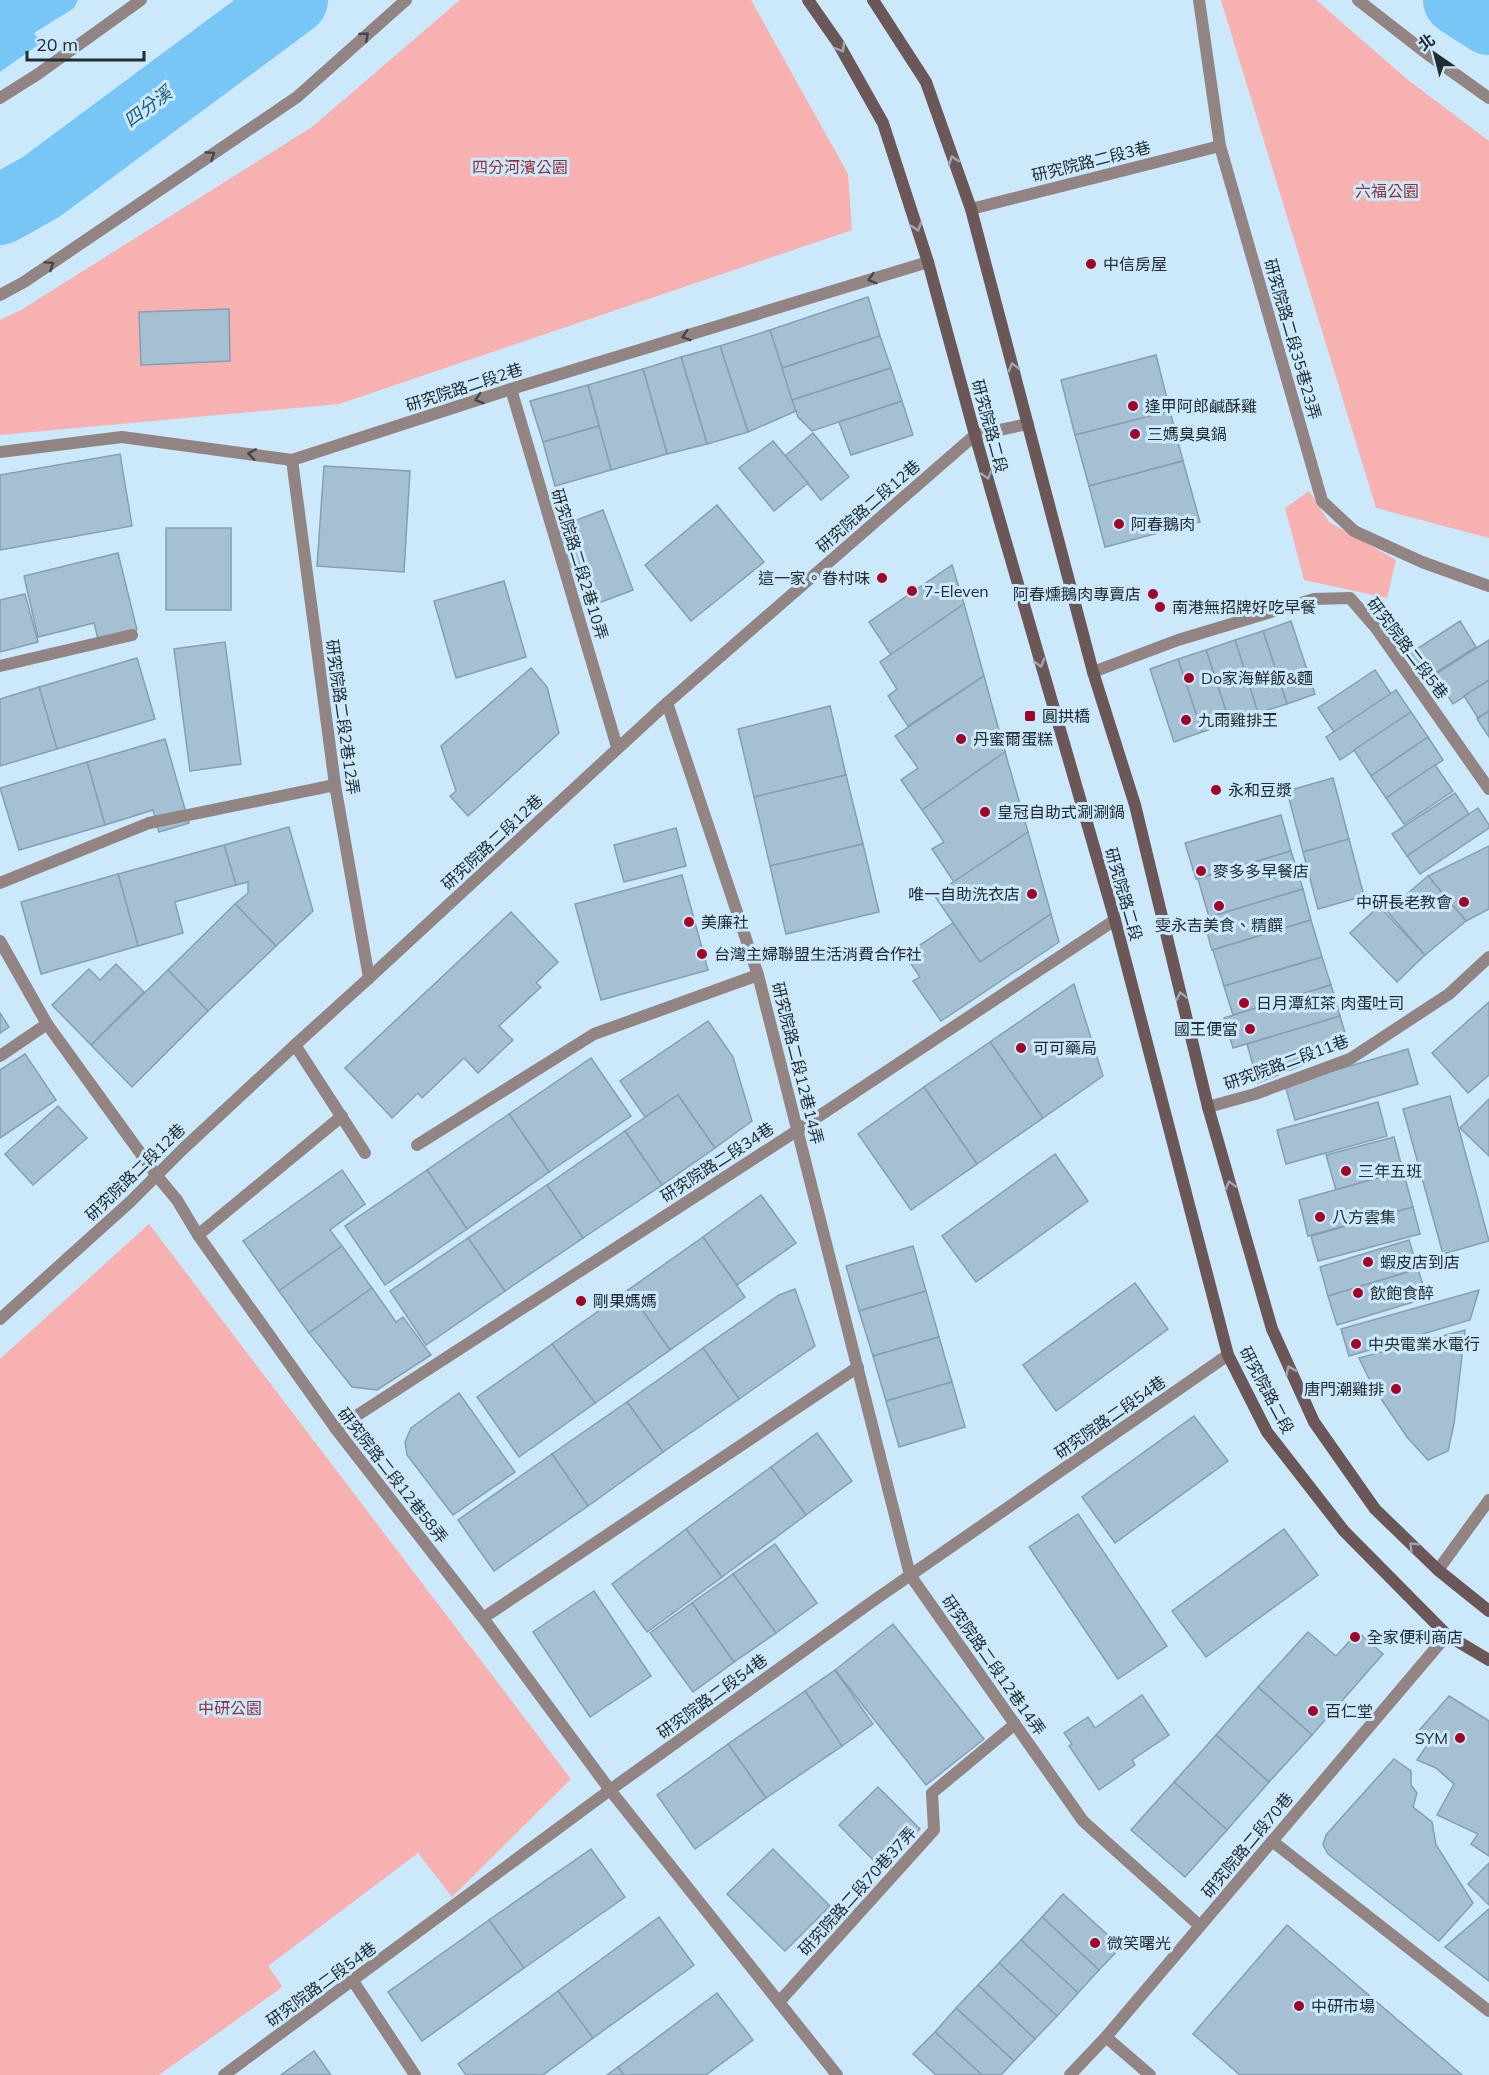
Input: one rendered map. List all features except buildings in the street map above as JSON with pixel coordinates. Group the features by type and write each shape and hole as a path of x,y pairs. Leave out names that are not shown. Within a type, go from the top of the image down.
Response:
{"main road":[{"name":"研究院路二段","path":"808,0 838,43 883,123 928,262 975,435 1114,920 1228,1355 1267,1432 1344,1532 1447,1635 1489,1660"},
{"name":"研究院路二段","path":"873,0 926,82 971,209 1093,672 1135,805 1208,1107 1272,1329 1314,1422 1375,1509 1438,1570 1489,1611"}],"street":[{"path":"0,98 38,74 141,0"},
{"path":"0,295 24,282 297,97 406,0"},
{"name":"研究院路二段35巷23弄","path":"1199,0 1220,146 1322,501 1354,531 1422,562 1489,586"},
{"path":"1358,0 1489,98"},
{"name":"研究院路二段3巷","path":"971,209 1220,146"},
{"name":"研究院路二段2巷","path":"0,452 122,437 292,460 511,389 928,262"},
{"name":"研究院路二段2巷10弄","path":"511,389 617,747"},
{"name":"研究院路二段12巷","path":"0,1319 667,703 975,435 1028,424"},
{"name":"研究院路二段2巷12弄","path":"292,460 335,785 369,978"},
{"name":"研究院路二段5巷","path":"1093,672 1178,640 1314,599 1350,598 1376,628 1489,789"},
{"path":"0,666 132,635"},
{"name":"研究院路二段12巷14弄","path":"667,703 758,975 910,1575 1083,1821 1200,1926"},
{"path":"0,883 149,822 335,785"},
{"name":"研究院路二段34巷","path":"336,1429 798,1130 1114,920"},
{"name":"研究院路二段12巷58弄","path":"0,941 47,1024 157,1176 177,1200 198,1235 336,1429 483,1618 610,1790"},
{"name":"研究院路二段11巷","path":"1208,1107 1255,1094 1350,1059 1449,994 1489,957"},
{"path":"417,1145 594,1034 758,975"},
{"path":"0,1056 47,1024"},
{"path":"295,1045 365,1153"},
{"path":"198,1235 342,1116"},
{"name":"研究院路二段54巷","path":"224,2075 610,1790 910,1575 1228,1355"},
{"path":"483,1618 858,1367"},
{"path":"1438,1570 1489,1500"},
{"name":"研究院路二段70巷","path":"1070,2075 1106,2037 1447,1635"},
{"name":"研究院路二段70巷37弄","path":"779,2001 934,1830 932,1793 1015,1724"},
{"path":"610,1790 837,2075"},
{"path":"1272,1841 1489,2011"},
{"path":"353,1981 416,2075"},
{"path":"1106,2037 1150,2075"}],"green space":[{"name":"四分河濱公園","path":"460,0 751,0 848,174 852,230 339,404 0,435 0,320 21,310 312,127"},
{"name":"六福公園","path":"1221,0 1316,0 1408,80 1489,141 1489,538 1376,508"},
{"path":"1309,491 1329,522 1396,560 1387,598 1304,580 1285,508"},
{"name":"中研公園","path":"149,1224 571,1779 452,1897 418,1853 268,1966 282,1986 277,1991 159,2075 0,2075 0,1359"}],"water":[{"path":"0,0 78,0 74,8 34,33 41,43 0,72"}],"waterway":[{"name":"四分溪","path":"0,210 41,187 293,0"},
{"path":"1458,0 1489,20"}],"place":[{"name":"中信房屋","path":"1091,264"},
{"name":"逢甲阿郎鹹酥雞","path":"1133,406"},
{"name":"三媽臭臭鍋","path":"1135,434"},
{"name":"阿春鵝肉","path":"1119,524"},
{"name":"這一家。眷村味","path":"882,578"},
{"name":"7-Eleven","path":"912,591"},
{"name":"阿春燻鵝肉專賣店","path":"1153,594"},
{"name":"南港無招牌好吃早餐","path":"1160,607"},
{"name":"Do家海鮮飯&麵","path":"1189,678"},
{"name":"圓拱橋","path":"1030,716"},
{"name":"九雨雞排王","path":"1186,720"},
{"name":"丹蜜爾蛋糕","path":"961,739"},
{"name":"永和豆漿","path":"1216,790"},
{"name":"皇冠自助式涮涮鍋","path":"985,812"},
{"name":"麥多多早餐店","path":"1201,871"},
{"name":"唯一自助洗衣店","path":"1032,894"},
{"name":"中研長老教會","path":"1464,902"},
{"name":"雯永吉美食、精饌","path":"1219,906"},
{"name":"美廉社","path":"689,922"},
{"name":"台灣主婦聯盟生活消費合作社","path":"702,954"},
{"name":"日月潭紅茶 肉蛋吐司","path":"1244,1003"},
{"name":"國王便當","path":"1250,1029"},
{"name":"可可藥局","path":"1021,1048"},
{"name":"三年五班","path":"1346,1171"},
{"name":"八方雲集","path":"1320,1217"},
{"name":"蝦皮店到店","path":"1368,1262"},
{"name":"飲飽食醉","path":"1358,1293"},
{"name":"剛果媽媽","path":"581,1301"},
{"name":"中央電業水電行","path":"1356,1344"},
{"name":"唐門潮雞排","path":"1396,1389"},
{"name":"全家便利商店","path":"1355,1637"},
{"name":"百仁堂","path":"1313,1711"},
{"name":"SYM","path":"1460,1738"},
{"name":"微笑曙光","path":"1095,1943"},
{"name":"中研市場","path":"1299,2006"}]}
